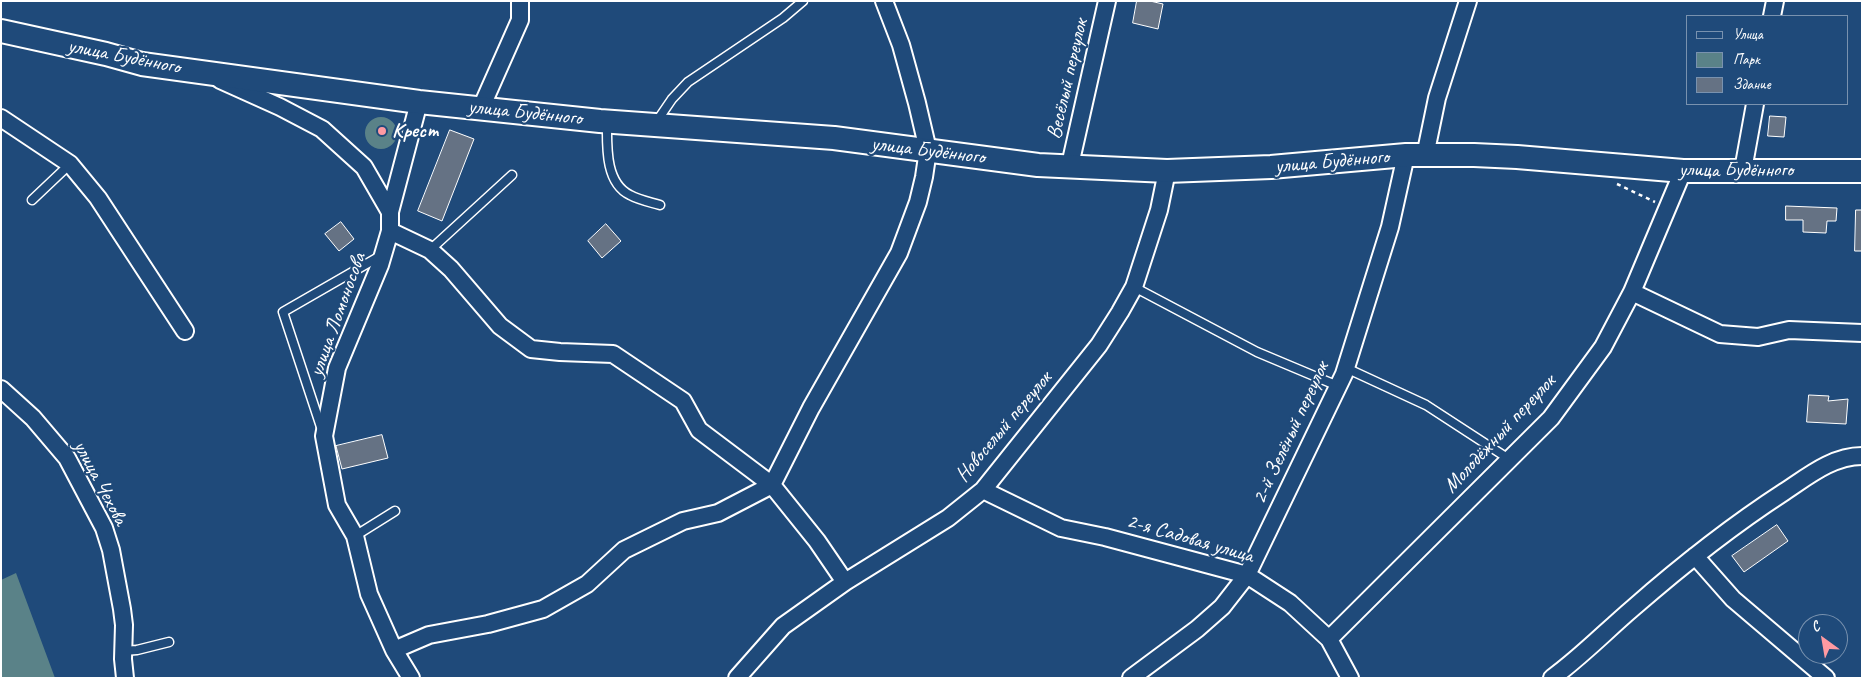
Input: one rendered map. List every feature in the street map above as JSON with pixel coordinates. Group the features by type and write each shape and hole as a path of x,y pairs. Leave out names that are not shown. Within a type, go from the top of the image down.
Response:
{"main road":[{"name":"улица Будённого","path":"1,32 106,54 142,64 419,102 654,125 834,138 1038,165 1167,171 1271,167 1416,155 1517,157 1683,171 1862,171"}],"street":[{"path":"481,108 520,20 520,1"},
{"path":"394,650 429,635 488,624 543,609 587,584 624,550 683,521 718,513 772,485 812,408 899,253 918,202 924,177 928,150 901,45 884,1"},
{"name":"Весёлый переулок","path":"1070,165 1107,1"},
{"name":"2-й Зелёный переулок","path":"1131,678 1197,629 1222,607 1247,575 1346,368 1390,226 1437,98 1468,1"},
{"path":"1772,15 1775,1"},
{"path":"204,72 280,107 322,129 364,167 390,212"},
{"name":"улица Ломоносова","path":"411,678 394,650 368,594 355,536 337,505 324,436 337,368 384,254 390,231 390,212 419,102"},
{"path":"1743,170 1755,105"},
{"path":"1,118 70,164 98,198 185,331"},
{"name":"Новоселый переулок","path":"737,678 783,626 845,582 948,518 983,490 1099,345 1120,312 1134,287 1159,210 1167,171"},
{"name":"Молодёжный переулок","path":"1329,640 1551,418 1604,348 1632,292 1683,171"},
{"path":"390,231 430,250 451,269 500,326 531,349 613,354 683,401 699,430 772,485 817,541 845,582"},
{"path":"1632,292 1720,334 1758,337 1789,330 1862,333"},
{"name":"улица Чехова","path":"1,390 33,418 67,458 104,528 122,609 125,678"},
{"path":"1552,678 1695,556 1742,520 1818,470 1837,460 1862,456"},
{"name":"2-я Садовая улица","path":"983,490 1061,528 1105,537 1247,575 1290,603 1329,640 1350,678"},
{"path":"1695,556 1733,598 1826,678"}],"lane":[{"path":"654,125 672,99 688,82 783,18 803,1"},
{"path":"608,121 606,152 613,176 628,194 660,205"},
{"path":"32,200 70,164"},
{"path":"430,250 512,175"},
{"path":"324,436 283,312 384,254"},
{"path":"1134,287 1257,352 1338,386"},
{"path":"1346,368 1426,405 1509,459"},
{"path":"355,536 396,511"},
{"path":"123,650 137,650 169,642"}],"path":[{"path":"1614,183 1668,207"}],"green space":[{"path":"381,117 392,122 397,133 392,144 381,149 370,144 365,133 370,122"},
{"path":"16,573 55,678 1,678 1,580"}],"building":[{"path":"1137,1 1163,4 1158,29 1133,23"},
{"path":"1770,116 1786,117 1784,137 1768,136"},
{"path":"450,130 474,139 442,221 418,211"},
{"path":"1786,206 1837,208 1836,221 1827,221 1826,233 1803,232 1803,220 1786,220"},
{"path":"1856,210 1862,210 1862,251 1855,251"},
{"path":"341,222 354,239 339,251 325,234"},
{"path":"606,224 621,241 602,258 588,241"},
{"path":"1809,395 1829,396 1828,401 1848,399 1846,424 1807,422"},
{"path":"382,435 388,458 342,469 336,446"},
{"path":"1777,525 1788,541 1744,572 1732,556"}],"place":[{"name":"Крест","path":"382,131"}]}
